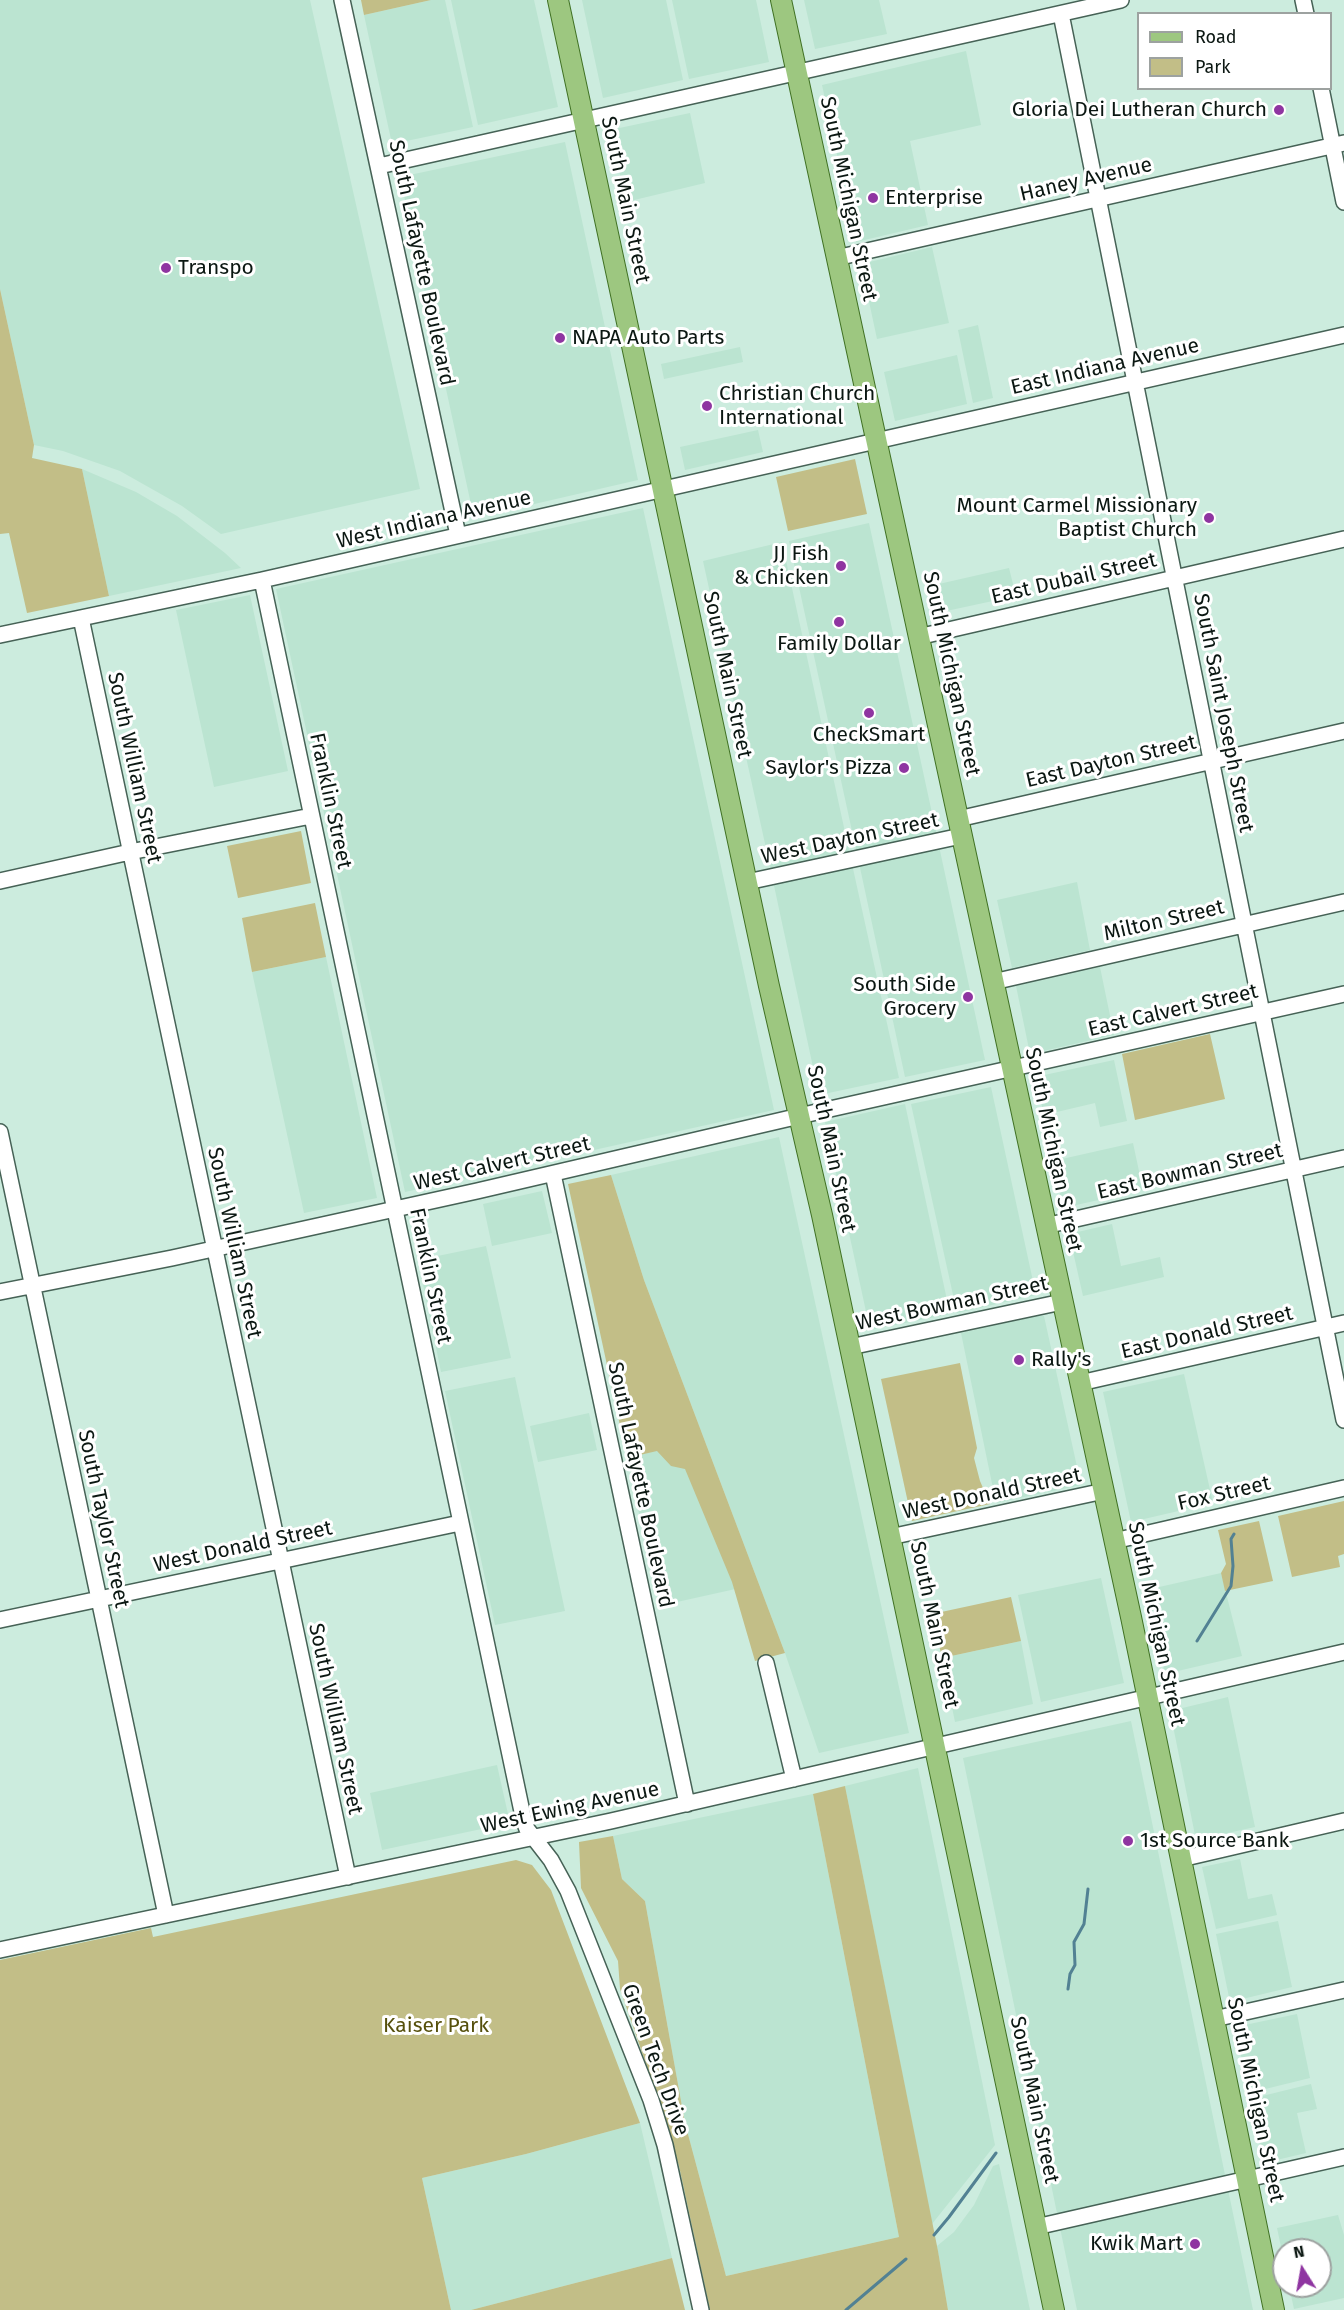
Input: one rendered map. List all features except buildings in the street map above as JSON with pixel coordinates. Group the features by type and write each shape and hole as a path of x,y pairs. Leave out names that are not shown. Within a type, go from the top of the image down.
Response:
{"main road":[{"name":"South Main Street","path":"558,0 747,882 936,1746 1054,2310"},
{"name":"South Michigan Street","path":"781,0 1104,1491 1274,2310"}],"street":[{"name":"South Lafayette Boulevard","path":"342,0 458,535"},
{"path":"379,166 1121,0"},
{"name":"South Saint Joseph Street","path":"1061,14 1344,1420"},
{"path":"1322,90 1338,145 1344,202"},
{"name":"Haney Avenue","path":"836,258 1338,145"},
{"name":"East Indiana Avenue","path":"876,441 1344,335"},
{"name":"West Indiana Avenue","path":"0,635 262,580 876,441"},
{"name":"East Dubail Street","path":"918,637 1344,539"},
{"name":"Franklin Street","path":"262,580 524,1821 534,1838"},
{"name":"South William Street","path":"81,618 348,1877"},
{"name":"East Dayton Street","path":"959,827 1211,761 1344,731"},
{"path":"0,881 311,816"},
{"name":"West Dayton Street","path":"747,882 959,827"},
{"name":"Milton Street","path":"993,982 1344,902"},
{"name":"East Calvert Street","path":"1012,1069 1344,994"},
{"name":"West Calvert Street","path":"0,1292 553,1174 1012,1069"},
{"name":"South Taylor Street","path":"0,1132 166,1915"},
{"name":"East Bowman Street","path":"1045,1226 1344,1158"},
{"name":"South Lafayette Boulevard","path":"553,1174 687,1804"},
{"name":"West Bowman Street","path":"850,1347 1062,1302"},
{"name":"East Donald Street","path":"1080,1383 1344,1323"},
{"name":"Fox Street","path":"1114,1541 1344,1488"},
{"name":"West Donald Street","path":"890,1537 1104,1491"},
{"name":"West Donald Street","path":"0,1620 460,1523"},
{"name":"West Ewing Avenue","path":"0,1950 534,1838 1344,1652"},
{"path":"766,1663 794,1779"},
{"path":"1181,1859 1344,1821"},
{"name":"Green Tech Drive","path":"534,1838 559,1872 573,1900 651,2100 664,2145 701,2310"},
{"path":"1214,2019 1344,1990"},
{"path":"1036,2228 1344,2157"}],"shaded area":[{"path":"0,0 310,0 420,489 221,534 182,506 120,471 63,451 34,445 0,289"},
{"path":"431,0 445,0 473,127 392,144 364,15"},
{"path":"451,0 534,0 558,107 478,125"},
{"path":"582,0 666,0 683,80 603,98"},
{"path":"672,0 756,0 769,62 689,79"},
{"path":"804,0 879,0 887,34 815,49"},
{"path":"966,51 981,125 910,141 928,225 856,242 822,85"},
{"path":"690,113 705,183 626,202 610,130"},
{"path":"565,142 638,480 474,518 400,177"},
{"path":"932,247 949,323 877,339 861,264"},
{"path":"978,325 993,398 973,403 958,330"},
{"path":"740,347 743,362 664,379 661,364"},
{"path":"957,355 967,404 895,421 884,372"},
{"path":"758,430 763,452 685,470 680,447"},
{"path":"82,469 136,492 177,516 241,568 109,596"},
{"path":"643,508 774,1110 405,1192 276,589"},
{"path":"869,523 937,836 857,854 789,541"},
{"path":"782,542 850,855 771,871 703,561"},
{"path":"1009,568 1016,596 937,613 930,586"},
{"path":"250,595 288,771 214,787 176,610"},
{"path":"939,846 985,1060 905,1077 859,863"},
{"path":"852,864 899,1078 819,1095 773,881"},
{"path":"1077,882 1090,950 1012,968 997,900"},
{"path":"326,957 377,1198 304,1213 252,972"},
{"path":"1100,967 1114,1035 1030,1054 1016,986"},
{"path":"1114,1060 1127,1121 1100,1127 1095,1103 1044,1115 1035,1077"},
{"path":"991,1087 1036,1295 957,1313 911,1104"},
{"path":"905,1104 950,1314 870,1330 825,1122"},
{"path":"779,1137 909,1733 819,1753 785,1653 644,1280 611,1175"},
{"path":"1133,1143 1143,1190 1063,1208 1053,1161"},
{"path":"542,1191 552,1233 492,1246 483,1204"},
{"path":"1112,1224 1121,1266 1160,1257 1164,1277 1083,1296 1069,1234"},
{"path":"486,1246 511,1358 441,1372 418,1260"},
{"path":"1044,1316 1081,1485 996,1503 961,1333"},
{"path":"1184,1374 1213,1503 1131,1522 1103,1392"},
{"path":"515,1377 565,1611 495,1625 445,1391"},
{"path":"589,1413 597,1450 538,1462 530,1426"},
{"path":"688,1443 740,1588 659,1606 627,1458"},
{"path":"1221,1573 1242,1656 1165,1674 1146,1590"},
{"path":"1101,1578 1124,1683 1041,1702 1018,1595"},
{"path":"1021,1641 1033,1704 955,1722 942,1658"},
{"path":"1228,1697 1255,1827 1196,1840 1170,1711"},
{"path":"1131,1721 1253,2310 1077,2310 963,1758"},
{"path":"497,1765 510,1823 382,1850 370,1793"},
{"path":"918,1768 995,2145 932,2224 845,1786"},
{"path":"813,1794 899,2237 726,2276 685,2123 645,1901 622,1879 613,1836"},
{"path":"1240,1859 1248,1899 1272,1894 1277,1915 1216,1929 1202,1867"},
{"path":"1278,1921 1292,1987 1230,2002 1216,1934"},
{"path":"1297,2014 1310,2078 1249,2093 1235,2027"},
{"path":"1311,2084 1317,2109 1297,2113 1306,2153 1264,2163 1250,2099"},
{"path":"640,2123 672,2258 471,2310 451,2310 422,2178 526,2154"},
{"path":"999,2164 1030,2310 948,2310 937,2246 954,2232 974,2205 993,2166"},
{"path":"1338,2215 1344,2235 1344,2298 1294,2309 1292,2298 1332,2298 1332,2238 1279,2238 1277,2228"}],"green space":[{"path":"361,0 431,0 364,15"},
{"path":"0,289 34,445 32,458 82,469 109,596 27,613 9,533 0,534"},
{"path":"855,459 867,514 788,531 776,477"},
{"path":"301,831 311,883 238,898 227,846"},
{"path":"315,903 326,957 252,972 242,918"},
{"path":"1210,1034 1225,1099 1135,1120 1122,1054"},
{"path":"611,1175 644,1280 785,1653 755,1661 732,1582 685,1469 671,1466 657,1451 627,1458 568,1184"},
{"path":"960,1363 977,1448 974,1458 980,1481 990,1504 912,1521 881,1379"},
{"path":"1344,1501 1344,1554 1338,1556 1340,1567 1292,1577 1278,1516"},
{"path":"1259,1521 1273,1581 1225,1591 1221,1573 1226,1564 1218,1530"},
{"path":"1011,1597 1021,1641 942,1658 932,1614"},
{"path":"845,1786 948,2310 710,2310 679,2166 620,1989 618,1961 581,1888 579,1842 613,1836 622,1879 645,1901 685,2123 726,2276 899,2237 813,1794"},
{"name":"Kaiser Park","path":"516,1860 532,1865 551,1890 640,2123 526,2154 422,2178 451,2310 0,2310 0,1960 151,1928 153,1937"},
{"path":"672,2258 685,2310 471,2310"}],"waterway":[{"path":"1197,1641 1231,1586 1233,1566 1231,1539 1234,1534"},
{"path":"1068,1989 1070,1974 1075,1965 1074,1942 1084,1924 1088,1889"},
{"path":"934,2235 996,2153"},
{"path":"846,2310 906,2259"}],"place":[{"name":"Gloria Dei Lutheran Church","path":"1279,110"},
{"name":"Enterprise","path":"873,198"},
{"name":"Transpo","path":"166,268"},
{"name":"NAPA Auto Parts","path":"560,338"},
{"name":"Christian Church International","path":"707,406"},
{"name":"Mount Carmel Missionary Baptist Church","path":"1209,518"},
{"name":"JJ Fish & Chicken","path":"841,566"},
{"name":"Family Dollar","path":"839,622"},
{"name":"CheckSmart","path":"869,713"},
{"name":"Saylor's Pizza","path":"904,768"},
{"name":"South Side Grocery","path":"968,997"},
{"name":"Rally's","path":"1019,1360"},
{"name":"1st Source Bank","path":"1128,1841"},
{"name":"Kwik Mart","path":"1195,2244"}]}
